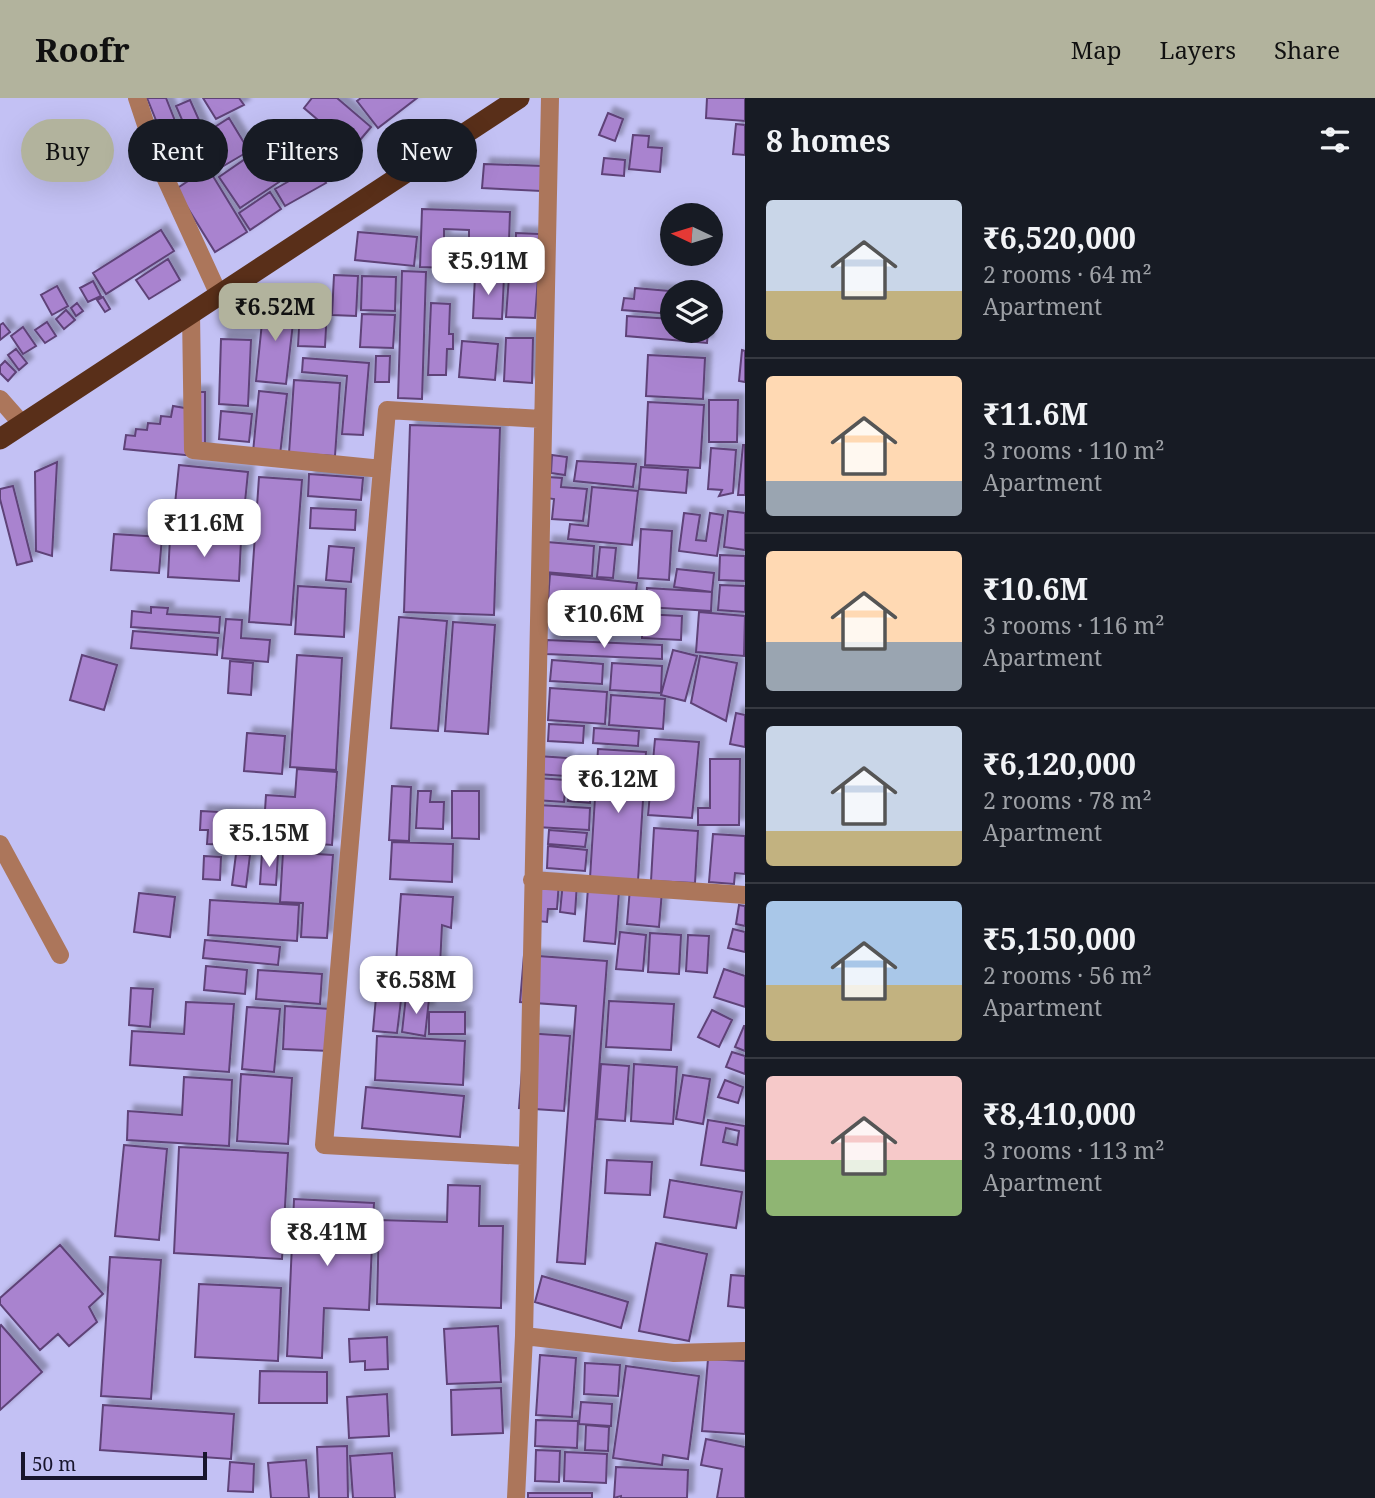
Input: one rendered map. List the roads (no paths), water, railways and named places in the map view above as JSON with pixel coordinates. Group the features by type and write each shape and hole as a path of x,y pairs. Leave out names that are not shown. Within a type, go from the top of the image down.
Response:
{"highway":[{"path":"0,439 519,98"}],"street":[{"path":"137,98 159,164 219,295"},
{"path":"516,1498 524,1336 550,98"},
{"path":"191,313 193,450 382,469"},
{"path":"0,399 22,424"},
{"path":"526,1156 324,1145 387,410 542,419"},
{"path":"0,844 60,955"},
{"path":"532,880 745,895"},
{"path":"524,1336 674,1353 745,1351"}]}
